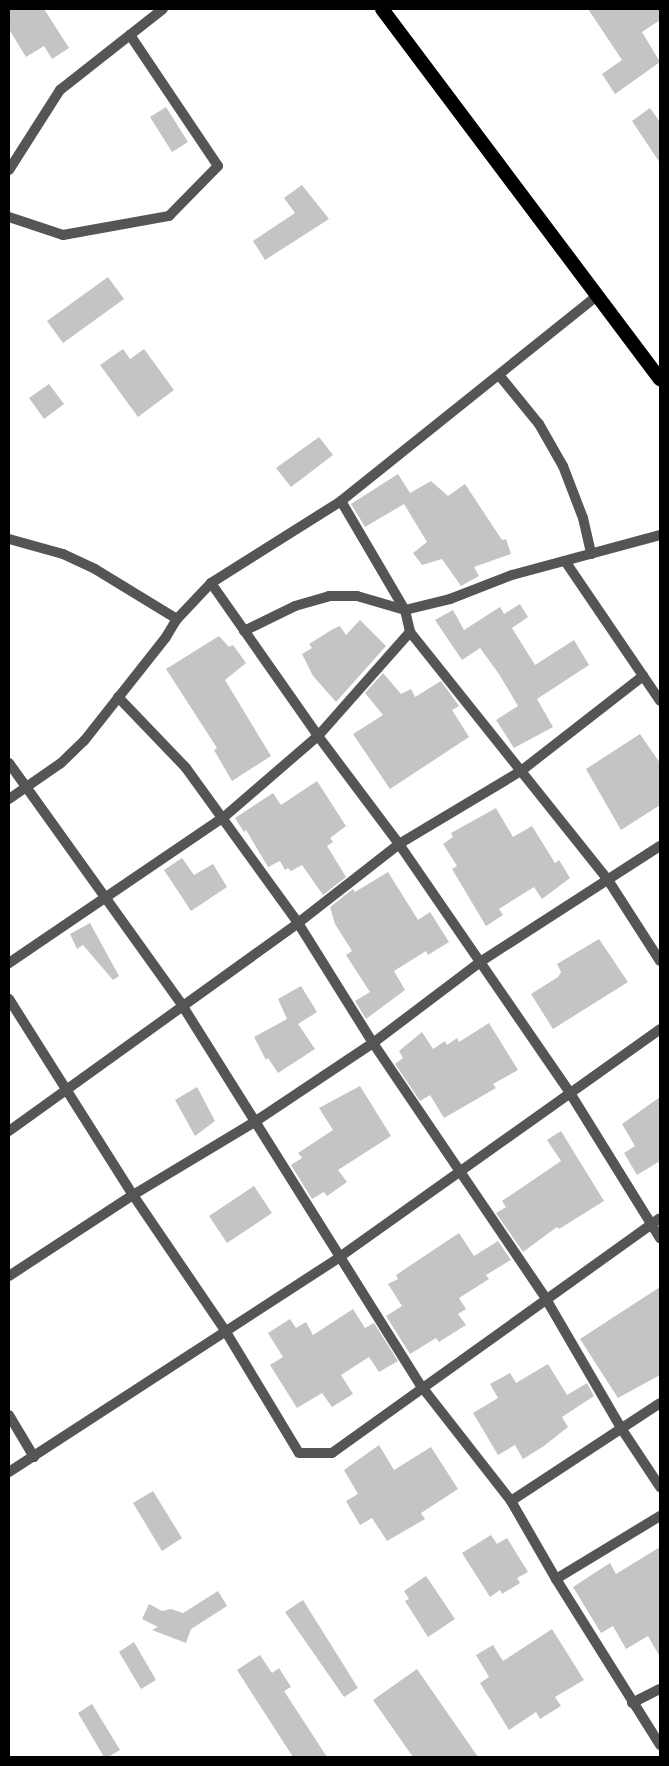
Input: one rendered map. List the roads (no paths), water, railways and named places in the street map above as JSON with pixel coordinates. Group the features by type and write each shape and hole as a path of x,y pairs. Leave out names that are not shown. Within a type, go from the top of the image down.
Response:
{"highway":[{"path":"382,9 660,379"}],"street":[{"path":"9,170 60,90 163,9"},
{"path":"9,217 63,235 169,216 218,166 130,35"},
{"path":"9,799 61,763 84,741 166,637 176,619 211,583 341,501 598,296"},
{"path":"499,375 539,424 563,466 583,518 591,554"},
{"path":"341,501 404,610 410,632 608,880 660,961"},
{"path":"244,631 295,606 329,596 357,596 404,610 450,599 512,575 660,535"},
{"path":"9,539 63,554 95,569 176,619"},
{"path":"565,561 660,701"},
{"path":"211,583 318,736 399,844 570,1093 660,1238"},
{"path":"9,963 224,817 318,736 410,632"},
{"path":"9,1132 66,1088 298,924 399,844 521,771 642,676"},
{"path":"118,697 186,768 224,817 298,924 373,1043 460,1169 546,1299 621,1428 660,1487"},
{"path":"9,763 182,1005 422,1387 511,1501 556,1579 660,1745"},
{"path":"9,1276 133,1195 256,1121 373,1043 480,962 660,846"},
{"path":"9,999 133,1195 226,1332 299,1453 332,1453 660,1218"},
{"path":"9,1472 341,1256 460,1169 660,1029"},
{"path":"511,1501 660,1403"},
{"path":"9,1415 34,1457"},
{"path":"556,1579 660,1516"},
{"path":"632,1703 660,1689"}]}
